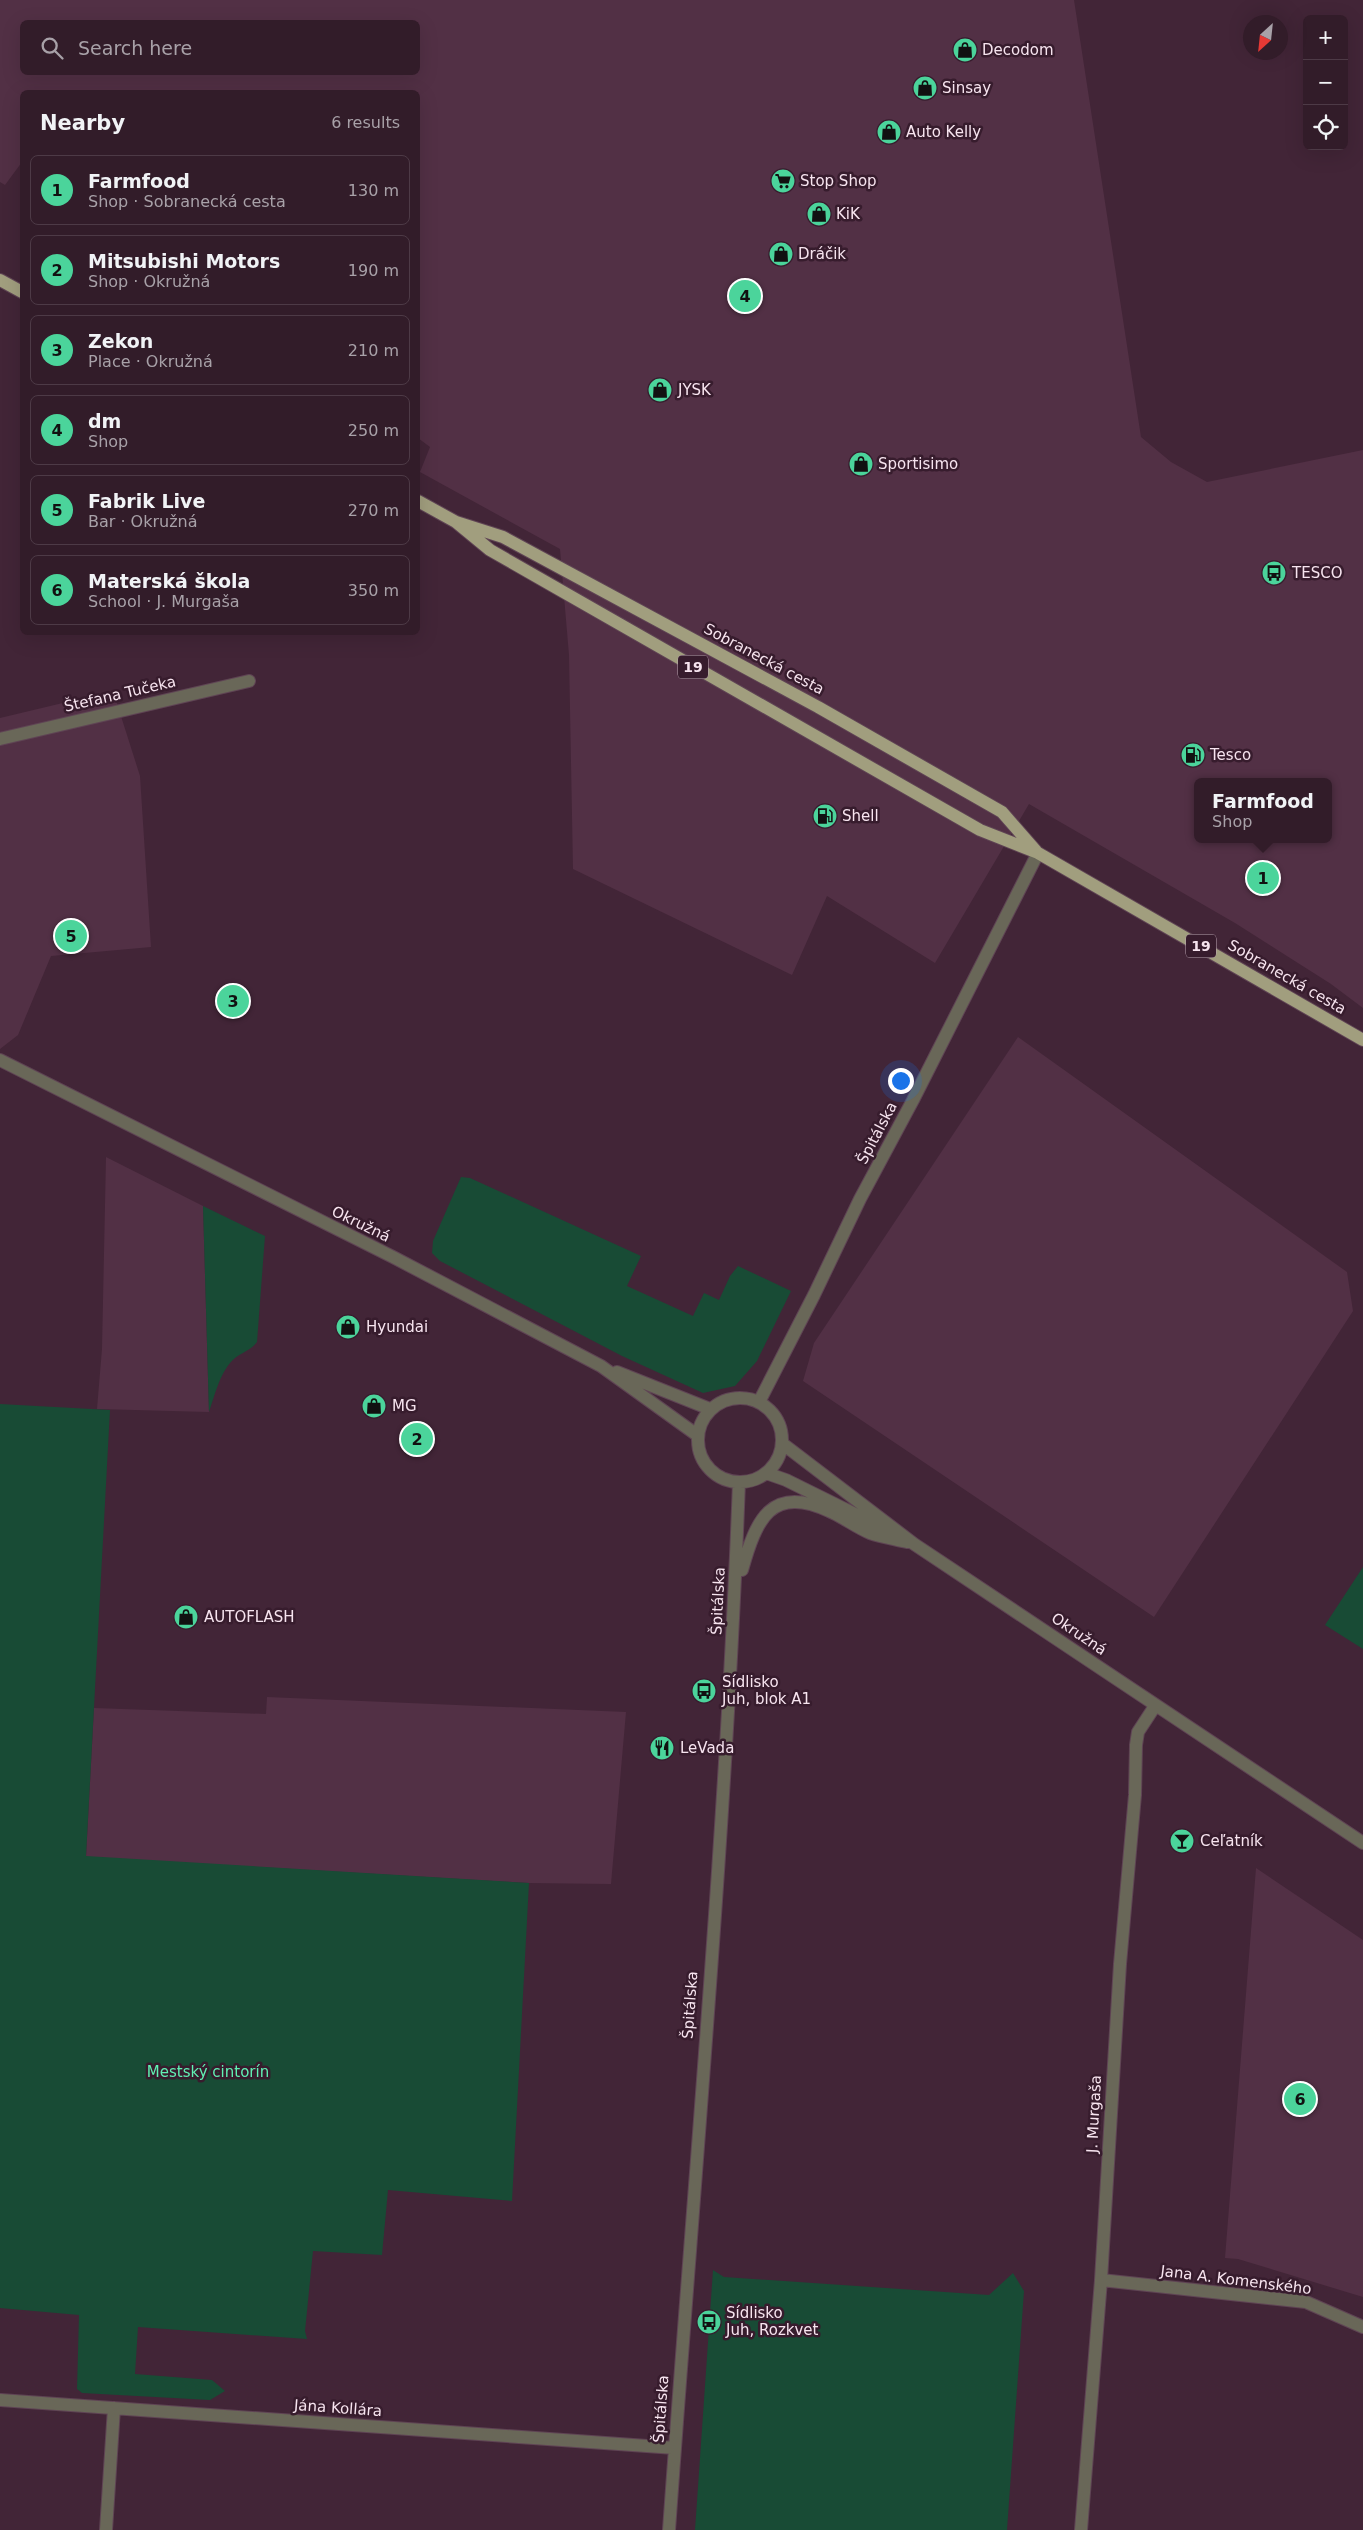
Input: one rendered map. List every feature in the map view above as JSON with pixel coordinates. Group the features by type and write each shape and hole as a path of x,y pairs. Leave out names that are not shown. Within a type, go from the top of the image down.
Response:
{"main road":[{"path":"0,280 20,291"},
{"name":"Sobranecká cesta","path":"420,502 456,522 490,550 972,826 1038,853 1363,1040"},
{"name":"Sobranecká cesta","path":"456,522 503,537 843,721 1002,812 1038,853"}],"street":[{"name":"Štefana Tučeka","path":"0,740 248,682"},
{"name":"Špitálska","path":"759,1402 814,1295 860,1199 913,1100 1038,853"},
{"name":"Okružná","path":"0,1060 393,1258 601,1366 697,1435"},
{"path":"601,1366 710,1409"},
{"path":"747,1398 759,1402 770,1409 778,1420 783,1444 776,1461 766,1473 758,1478 739,1482 727,1480 707,1466 700,1455 697,1435 702,1419 710,1409 721,1401 747,1398"},
{"name":"Okružná","path":"783,1444 914,1544 1363,1843"},
{"path":"766,1473 786,1480 914,1544"},
{"name":"Špitálska","path":"669,2530 736,1590 739,1482"},
{"path":"736,1590 746,1556 759,1526 770,1510 783,1503 808,1502 870,1532 914,1544"},
{"name":"J. Murgaša","path":"1081,2530 1101,2280 1120,1964 1134,1795 1136,1745 1138,1732 1155,1706"},
{"name":"Jana A. Komenského","path":"1101,2280 1306,2302 1363,2327"},
{"name":"Jána Kollára","path":"0,2400 674,2448"},
{"path":"106,2530 114,2408"}],"shaded area":[{"path":"0,0 1074,0 1141,437 1171,462 1207,482 1363,450 1363,1008 1331,984 1235,923 1029,804 935,963 827,896 792,975 573,869 569,655 560,549 420,472 430,447 420,440 420,90 20,90 20,165 5,185 0,182"},
{"path":"113,691 140,776 151,947 51,956 18,1035 0,1049 0,718"},
{"path":"1018,1037 1347,1272 1353,1311 1154,1617 803,1381 814,1343"},
{"path":"106,1157 203,1206 209,1412 97,1409 102,1349"},
{"path":"267,1697 626,1712 611,1884 529,1883 86,1857 94,1708 266,1714"},
{"path":"1256,1868 1363,1940 1363,2297 1238,2259 1225,2258"}],"green space":[{"path":"461,1177 470,1178 641,1256 627,1286 693,1316 704,1293 719,1300 730,1276 738,1266 791,1291 757,1361 735,1386 703,1393 622,1356 440,1261 432,1253 433,1241"},
{"path":"203,1206 265,1236 257,1342 250,1349 235,1358 225,1370 209,1412"},
{"name":"Mestský cintorín","path":"0,1404 110,1410 86,1856 529,1883 512,2201 388,2190 382,2255 313,2251 305,2331 307,2339 138,2327 135,2374 212,2380 225,2391 210,2400 82,2393 77,2389 79,2315 0,2308"},
{"path":"1363,1567 1363,1649 1325,1625"},
{"path":"713,2270 724,2277 989,2295 1013,2273 1024,2291 1007,2530 695,2530"}],"place":[{"name":"Decodom","path":"965,50"},
{"name":"Sinsay","path":"925,88"},
{"name":"Auto Kelly","path":"889,132"},
{"name":"Stop Shop","path":"783,181"},
{"name":"KiK","path":"819,214"},
{"name":"Dráčik","path":"781,254"},
{"name":"dm","path":"745,296"},
{"name":"JYSK","path":"660,390"},
{"name":"Sportisimo","path":"861,464"},
{"name":"TESCO","path":"1274,573"},
{"name":"Tesco","path":"1193,755"},
{"name":"Shell","path":"825,816"},
{"name":"Farmfood","path":"1263,878"},
{"name":"Fabrik Live","path":"71,936"},
{"name":"Zekon","path":"233,1001"},
{"name":"Hyundai","path":"348,1327"},
{"name":"MG","path":"374,1406"},
{"name":"Mitsubishi Motors","path":"417,1439"},
{"name":"AUTOFLASH","path":"186,1617"},
{"name":"Sídlisko Juh, blok A1","path":"704,1691"},
{"name":"LeVada","path":"662,1748"},
{"name":"Ceľatník","path":"1182,1841"},
{"name":"Materská škola","path":"1300,2099"},
{"name":"Sídlisko Juh, Rozkvet","path":"709,2322"}]}
